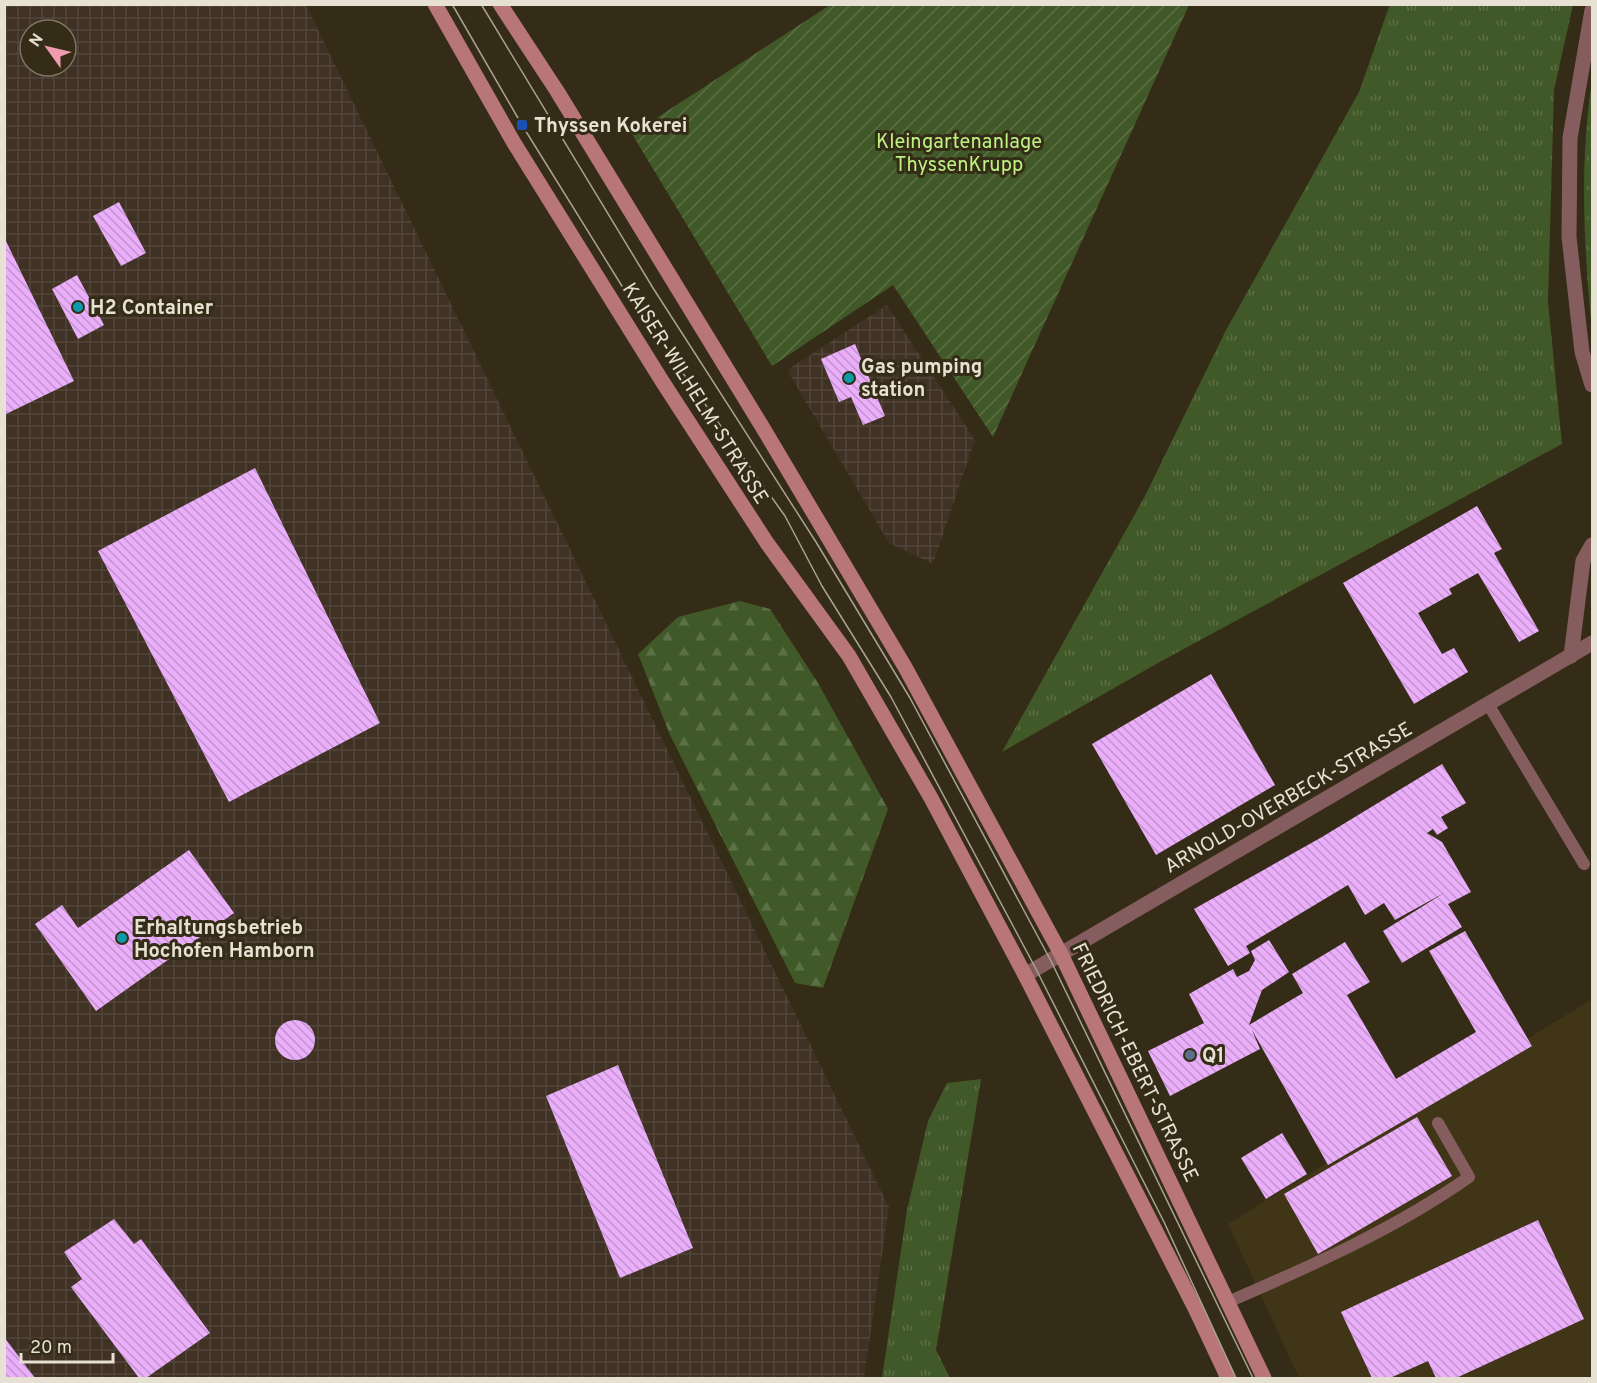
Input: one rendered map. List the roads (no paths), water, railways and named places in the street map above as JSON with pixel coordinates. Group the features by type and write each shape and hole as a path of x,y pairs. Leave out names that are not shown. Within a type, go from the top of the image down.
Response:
{"main road":[{"name":"KAISER-WILHELM-STRASSE","path":"435,4 514,143 662,381 767,543 849,656 931,798 1025,975"},
{"name":"KAISER-WILHELM-STRASSE","path":"500,4 557,91 763,428 905,667 960,768"},
{"name":"FRIEDRICH-EBERT-STRASSE","path":"960,768 1061,954 1264,1378"},
{"path":"1025,975 1190,1297 1228,1378"}],"street":[{"path":"1593,9 1570,138 1569,237 1582,352 1593,385"},
{"path":"1571,656 1582,561 1593,545"},
{"name":"ARNOLD-OVERBECK-STRASSE","path":"1025,975 1593,643"}],"lane":[{"path":"1488,704 1584,864"},
{"path":"1228,1302 1287,1276 1427,1207 1469,1177 1438,1123"}],"tram line":[{"path":"452,4 522,125 630,299 785,516 822,586 891,697 1036,969 1164,1222 1236,1378"},
{"path":"481,4 653,288 816,542 910,698 1051,961 1253,1378"}],"place":[{"name":"Thyssen Kokerei","path":"522,125"},
{"name":"H2 Container","path":"78,307"},
{"name":"Gas pumping station","path":"849,378"},
{"name":"Erhaltungsbetrieb Hochofen Hamborn","path":"122,938"},
{"name":"Q1","path":"1190,1055"}],"park label":[{"name":"Kleingartenanlage ThyssenKrupp","path":"959,152"}]}
